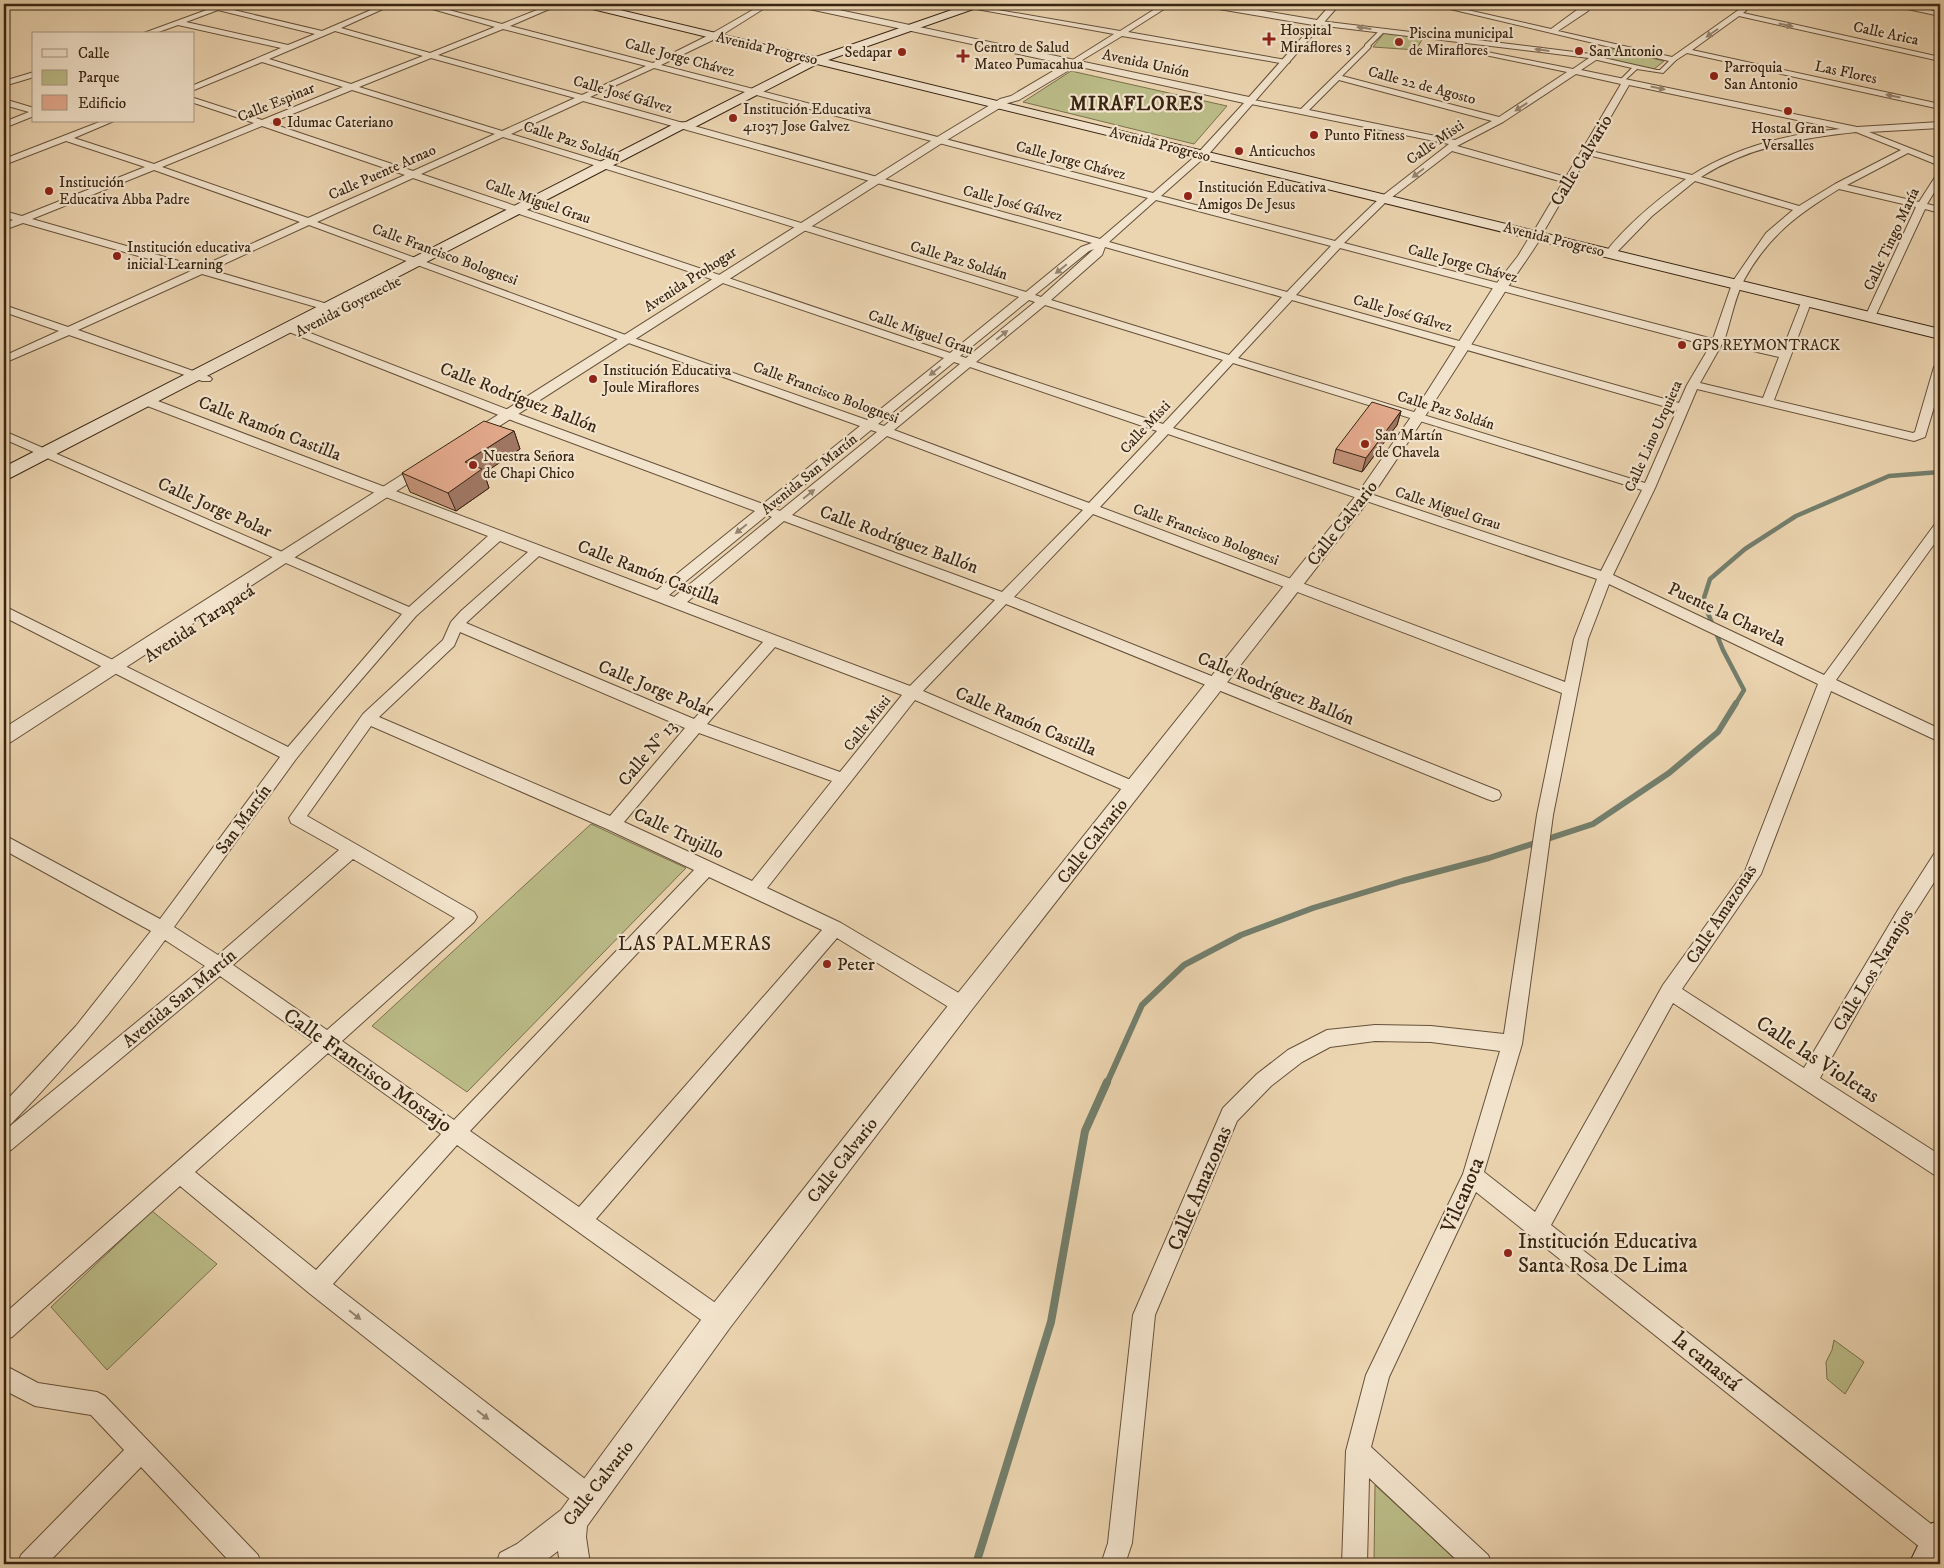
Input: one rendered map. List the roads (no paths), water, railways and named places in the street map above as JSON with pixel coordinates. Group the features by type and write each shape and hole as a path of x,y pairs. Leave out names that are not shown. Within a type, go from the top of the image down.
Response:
{"main road":[{"name":"Avenida Progreso","path":"584,4 1007,103 1872,315 1940,334"},
{"name":"Avenida Progreso","path":"599,4 716,34"},
{"name":"Avenida Goyeneche","path":"4,485 51,456 200,377 756,92 823,59 973,5"},
{"name":"Avenida Goyeneche","path":"293,329 327,307 423,263"},
{"name":"Avenida Progreso","path":"1737,282 1807,300 1940,329"},
{"name":"Avenida Goyeneche","path":"4,474 51,456"}],"street":[{"path":"150,32 228,4"},
{"path":"195,88 391,4"},
{"name":"Calle Jorge Chávez","path":"418,4 1500,288 1717,342 1786,355"},
{"name":"Calle Espinar","path":"4,227 558,4"},
{"name":"Calle Puente Arnao","path":"4,360 412,174 584,98 716,34 768,4"},
{"name":"Avenida Unión","path":"800,4 1454,146 1568,181"},
{"name":"Avenida Prohogar","path":"464,447 943,142 1168,4"},
{"path":"1207,4 1320,22 1593,57 1635,68 1661,72 1673,60 1751,4"},
{"name":"Avenida San Martín","path":"659,596 1085,249 1102,242 1155,197 1204,152 1251,102 1336,4"},
{"path":"1433,4 1601,45 1673,60"},
{"path":"1552,32 1585,9 1589,4"},
{"path":"1888,4 1940,14"},
{"path":"973,5 1286,62"},
{"path":"217,8 321,33"},
{"name":"Calle Arica","path":"1738,14 1940,59"},
{"path":"177,22 287,47"},
{"name":"Calle José Gálvez","path":"333,28 427,56 1102,242 1684,408"},
{"path":"1302,112 1383,30"},
{"path":"1435,37 1468,49 1858,130 1940,163"},
{"name":"Calle Misti","path":"755,890 912,693 1091,509 1337,246 1386,197 1454,146 1500,120 1576,71 1593,57 1590,53 1601,45"},
{"name":"Las Flores","path":"1687,51 1940,107"},
{"name":"Calle Paz Soldán","path":"260,59 607,168 1649,488"},
{"path":"1625,81 1635,68"},
{"path":"4,84 32,75"},
{"name":"Calle 22 de Agosto","path":"1337,77 1500,120"},
{"name":"Calle Calvario","path":"510,1564 528,1554 581,1509 719,1319 962,1005 1364,496 1418,417 1500,288 1524,257 1625,81"},
{"name":"Calle Miguel Grau","path":"195,100 1165,430 1605,576 1639,592"},
{"path":"4,102 32,111"},
{"path":"4,125 32,113"},
{"path":"5,161 108,122"},
{"path":"79,123 94,128"},
{"path":"1611,252 1651,212 1694,178 1724,160 1783,141 1858,130 1940,125"},
{"name":"Calle Francisco Bolognesi","path":"66,138 155,167 870,425 1571,690"},
{"name":"Calle Lino Urquieta","path":"1544,818 1581,639 1605,576 1649,488 1693,385 1717,342 1737,282 1770,235 1800,209 1838,186 1908,150"},
{"path":"1585,152 1694,178 1800,209"},
{"name":"Calle Tingo María","path":"1872,315 1922,206 1940,176"},
{"path":"1838,186 1940,210"},
{"path":"4,214 327,307"},
{"name":"Avenida San Martín","path":"676,603 1043,301 1098,253 1102,242"},
{"path":"1767,404 1807,300"},
{"name":"Calle Ramón Castilla","path":"4,308 200,377"},
{"name":"Calle Rodríguez Ballón","path":"293,329 514,416 1004,598 1492,795"},
{"path":"1693,385 1767,404 1914,437 1921,434 1940,367"},
{"name":"Calle Ramón Castilla","path":"152,403 912,693 1134,788"},
{"name":"Calle Jorge Polar","path":"4,435 411,613"},
{"path":"388,494 443,460"},
{"name":"Avenida Tarapacá","path":"4,750 118,670 388,494"},
{"name":"Calle Amazonas","path":"1538,1227 1670,991 1752,874 1790,771 1827,681 1933,549 1940,527"},
{"name":"San Martín","path":"4,1117 80,1035 163,930 290,755 411,613 498,535"},
{"path":"4,1329 468,917 297,818 368,718 449,642 456,626 473,608 538,550"},
{"name":"Puente la Chavela","path":"1639,592 1940,736"},
{"path":"4,611 290,755"},
{"name":"Calle Jorge Polar","path":"456,626 696,726 843,780"},
{"name":"Calle N° 13","path":"613,824 696,726 773,640"},
{"name":"Avenida Tarapacá","path":"4,737 118,670"},
{"name":"Calle Trujillo","path":"368,718 613,824 835,928 962,1005"},
{"name":"Vilcanota","path":"1354,1564 1358,1451 1378,1375 1473,1176 1512,1044 1540,860 1544,818"},
{"name":"Calle Francisco Mostajo","path":"4,842 163,930 219,965 719,1319"},
{"name":"Avenida San Martín","path":"4,1144 219,965 351,850"},
{"name":"Calle Los Naranjos","path":"1807,1082 1904,915 1940,859"},
{"path":"317,1285 456,1132 706,868"},
{"path":"581,1221 835,928"},
{"name":"Calle las Violetas","path":"1670,991 1940,1167"},
{"name":"Calle Amazonas","path":"1113,1564 1120,1543 1144,1315 1230,1115 1264,1080 1295,1056 1327,1039 1375,1033 1431,1034 1512,1044"},
{"path":"180,1173 317,1285 581,1509 571,1537 575,1564"},
{"name":"la canastá","path":"1473,1176 1936,1548"},
{"path":"4,1376 35,1394 97,1404 249,1564"},
{"path":"30,1564 141,1450"},
{"path":"1358,1451 1479,1564"}],"waterway":[{"path":"1735,705 1744,690 1723,650 1703,601 1710,579 1745,549 1796,516 1889,476 1940,472"},
{"path":"1107,1083 1142,1005 1184,965 1241,935 1313,908 1402,881 1489,858 1593,824 1669,773 1718,732 1736,703"},
{"path":"976,1564 1051,1322 1085,1131 1107,1082"}],"place":[{"name":"Hospital Miraflores 3","path":"1269,39"},
{"name":"Piscina municipal de Miraflores","path":"1399,42"},
{"name":"San Antonio","path":"1579,51"},
{"name":"Sedapar","path":"902,52"},
{"name":"Centro de Salud Mateo Pumacahua","path":"963,56"},
{"name":"Parroquia San Antonio","path":"1714,76"},
{"name":"Hostal Gran Versalles","path":"1788,111"},
{"name":"Institución Educativa 41037 Jose Galvez","path":"733,118"},
{"name":"Idumac Cateriano","path":"277,122"},
{"name":"Punto Fitness","path":"1314,135"},
{"name":"Anticuchos","path":"1239,151"},
{"name":"Institución Educativa Abba Padre","path":"49,191"},
{"name":"Institución Educativa Amigos De Jesus","path":"1188,196"},
{"name":"Institución educativa inicial Learning","path":"117,256"},
{"name":"GPS REYMONTRACK","path":"1682,345"},
{"name":"Institución Educativa Joule Miraflores","path":"593,379"},
{"name":"San Martín de Chavela","path":"1365,444"},
{"name":"Nuestra Señora de Chapi Chico","path":"473,465"},
{"name":"Peter","path":"827,964"},
{"name":"Institución Educativa Santa Rosa De Lima","path":"1508,1253"}],"district":[{"name":"MIRAFLORES","path":"1137,103"},
{"name":"LAS PALMERAS","path":"695,943"}]}
